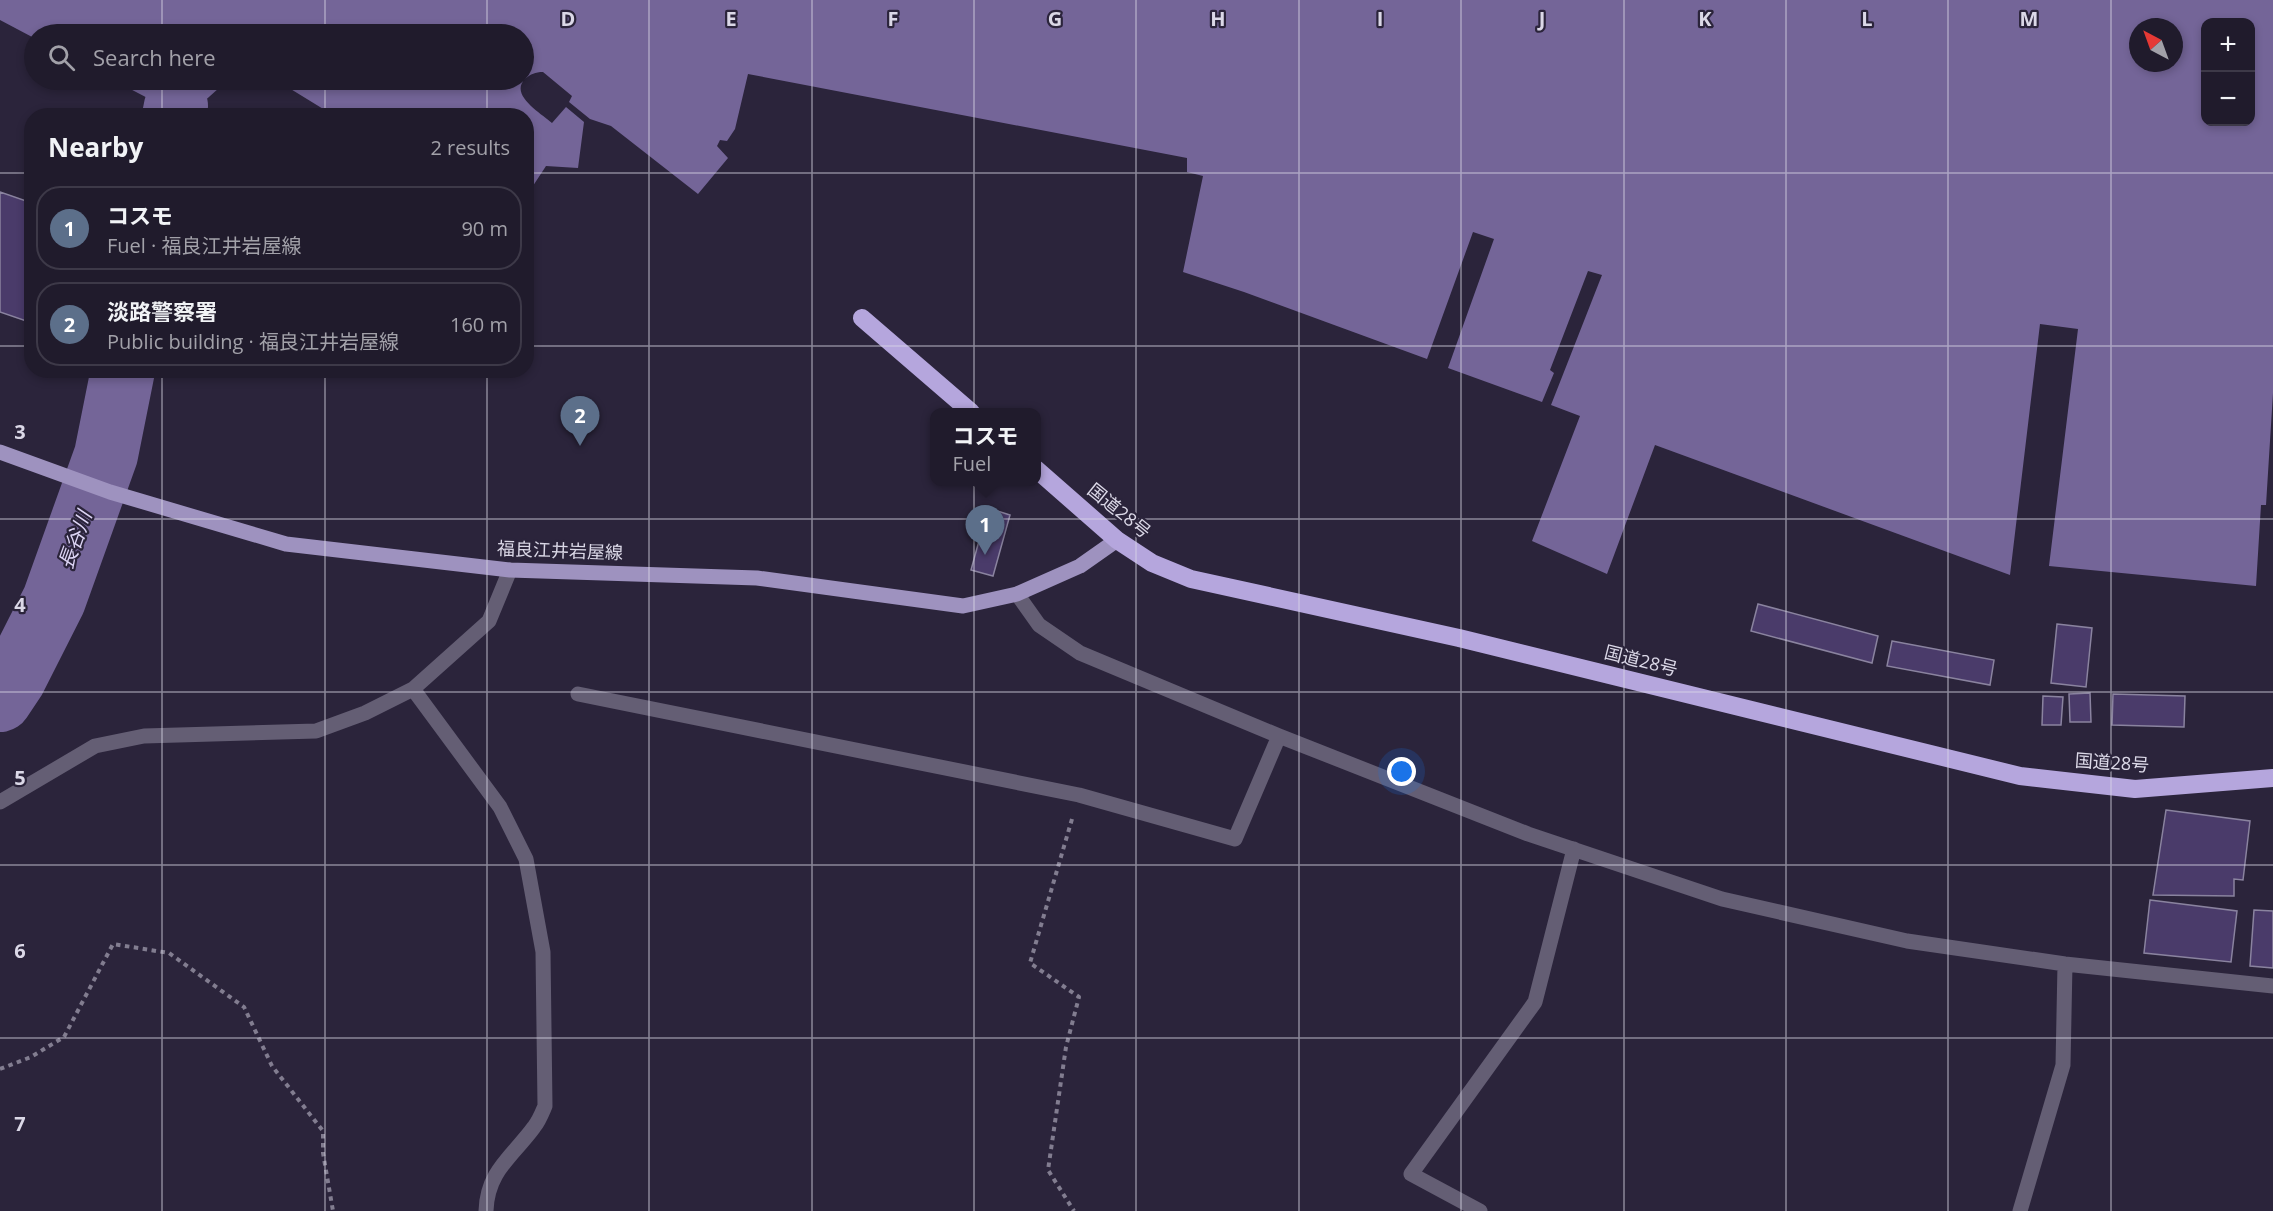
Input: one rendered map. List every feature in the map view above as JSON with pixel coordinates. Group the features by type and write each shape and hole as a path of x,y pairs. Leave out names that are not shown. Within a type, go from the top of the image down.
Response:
{"highway":[{"path":"862,318 966,408"},
{"name":"国道28号","path":"1041,473 1117,540 1152,563 1191,579 1459,638 2020,776 2135,789 2273,778"}],"main road":[{"name":"福良江井岩屋線","path":"0,452 110,492 286,544 510,570 757,578 963,606 1017,594 1080,566 1117,540"}],"street":[{"path":"0,802 95,746 144,736 316,730 365,713 413,689 489,621 510,570"},
{"path":"1017,594 1038,625 1080,653 1279,736 1528,834 1722,899 1907,941 2065,964 2273,986"},
{"path":"413,689 500,807 526,859 543,952 545,1106 536,1126 498,1169 486,1196 486,1211"},
{"path":"578,694 1078,795 1235,839 1279,736"},
{"path":"1480,1211 1411,1174 1535,1002 1574,849"},
{"path":"2020,1211 2063,1065 2065,964"}],"path":[{"path":"1074,1211 1048,1170 1066,1047 1079,997 1030,963 1078,795"},
{"path":"0,1069 31,1057 64,1037 113,944 169,953 244,1007 273,1066 323,1131 323,1153 333,1211"}],"shaded area":[{"path":"0,0 2273,0 2273,393 2266,505 2261,505 2256,586 2049,566 2078,329 2040,324 2010,575 1655,445 1607,574 1532,541 1580,416 1551,405 1602,275 1588,271 1550,370 1554,373 1542,402 1448,368 1494,239 1473,232 1427,359 1183,272 1203,176 1187,172 1187,158 748,74 735,129 727,141 720,140 717,146 728,158 698,194 611,126 590,119 569,102 572,96 543,72 534,74 534,24 24,24 24,33 0,20"},
{"path":"132,90 217,90 200,105 161,105"},
{"path":"292,90 521,90 533,108 322,108"},
{"path":"566,107 584,122 578,168 546,166 534,184 534,109 552,123"}],"building":[{"path":"0,192 24,200 24,320 0,312"},
{"path":"988,508 1010,515 993,576 971,570"},
{"path":"1758,604 1878,636 1872,663 1751,631"},
{"path":"2057,624 2092,628 2086,687 2051,683"},
{"path":"1892,641 1994,660 1990,685 1887,666"},
{"path":"2090,693 2091,722 2070,722 2069,694"},
{"path":"2113,694 2185,696 2184,727 2112,725"},
{"path":"2043,696 2063,697 2061,725 2042,725"},
{"path":"2166,810 2250,821 2243,880 2234,879 2234,896 2153,895"},
{"path":"2150,900 2237,911 2231,962 2144,953"},
{"path":"2254,910 2273,911 2273,968 2250,966"}],"waterway":[{"name":"長谷川","path":"0,700 14,679 54,600 106,455 121,378"}],"place":[{"name":"淡路警察署","path":"580,446"},
{"name":"コスモ","path":"985,555"}]}
